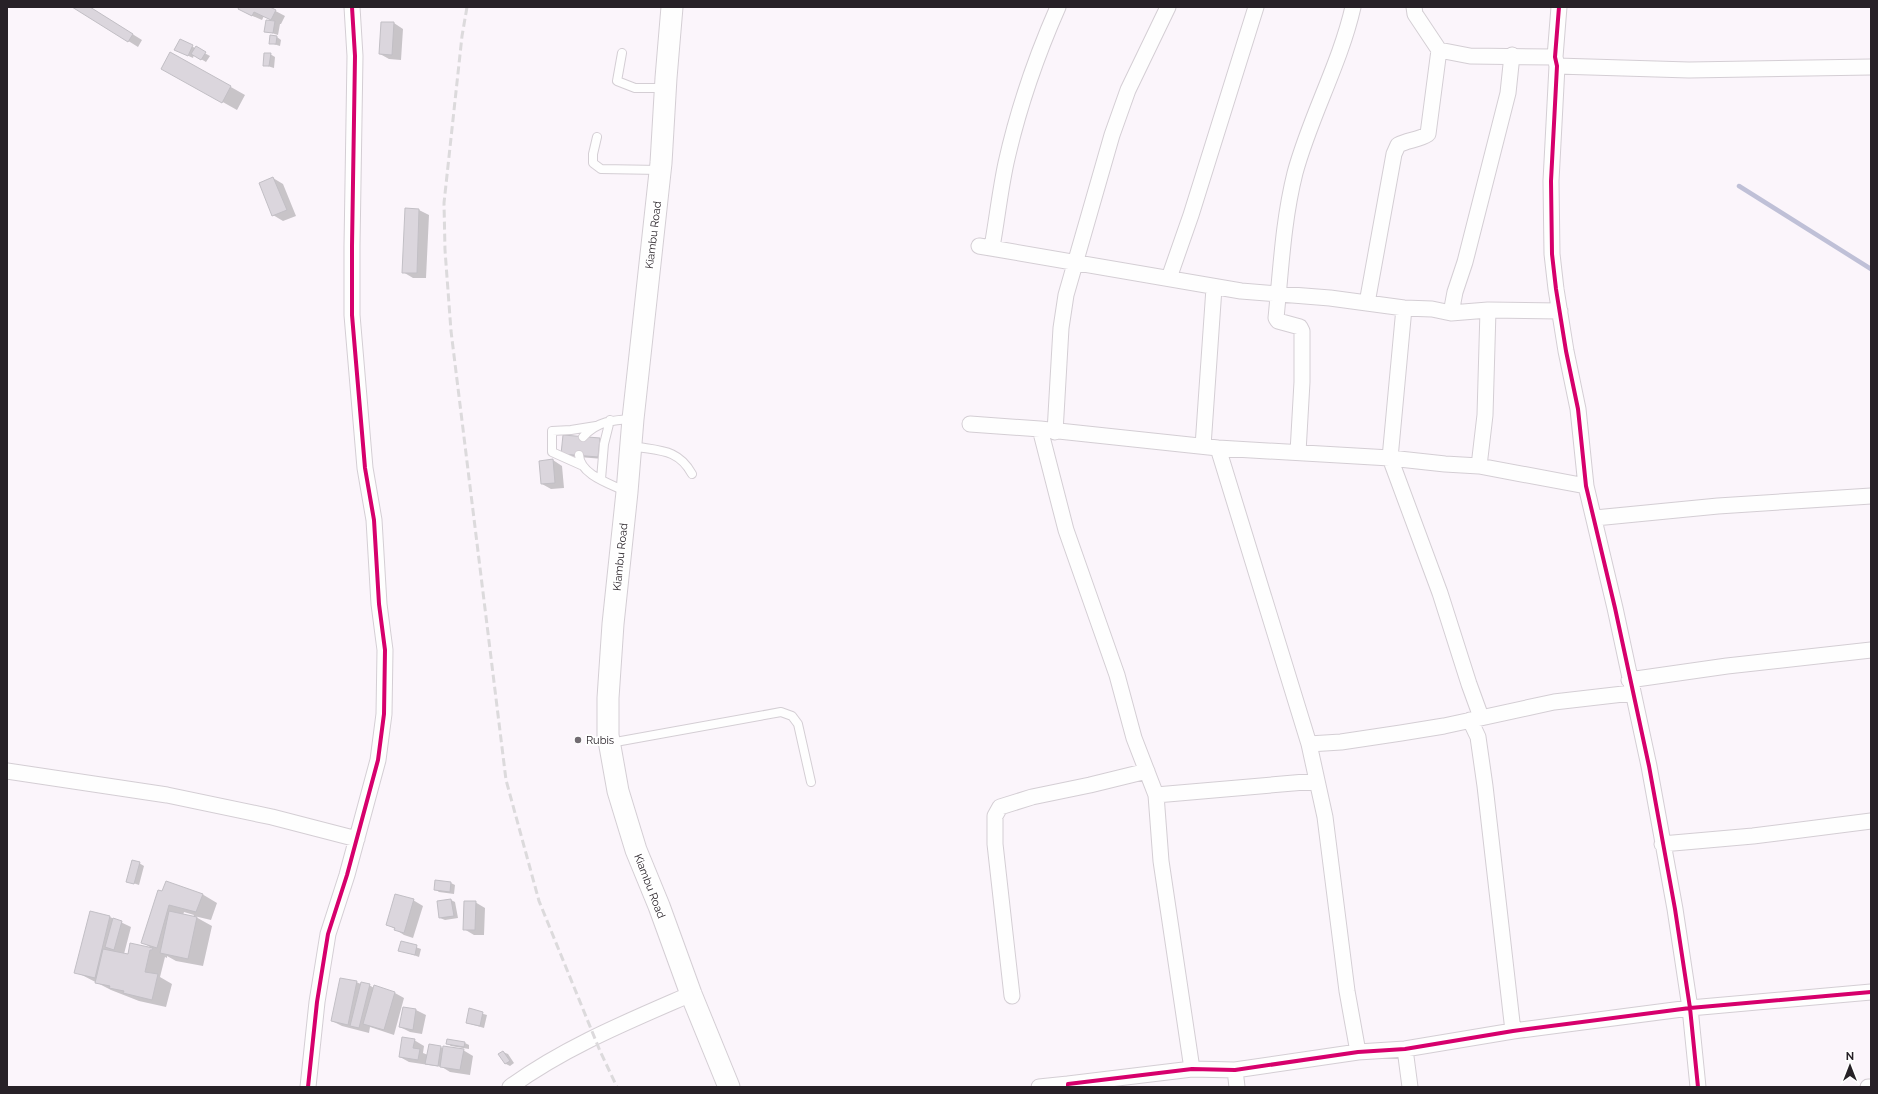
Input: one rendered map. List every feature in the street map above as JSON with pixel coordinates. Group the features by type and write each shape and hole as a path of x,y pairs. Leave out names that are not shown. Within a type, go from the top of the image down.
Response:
{"main road":[{"name":"Kiambu Road","path":"672,7 660,170 633,418 610,662 608,698 609,743 618,791 636,850 659,906 690,994 730,1087"}],"street":[{"path":"308,1087 317,1002 328,934 357,839 378,760 384,714 385,650 379,604 374,520 364,453 352,315 355,56 352,7"},
{"path":"1058,7 1044,39 1024,96 986,247 1169,278 1214,288 1404,308 1432,309 1452,313 1488,310 1560,311"},
{"path":"1056,432 1061,328 1066,295 1112,135 1128,90 1168,7"},
{"path":"1169,278 1191,215 1256,7"},
{"path":"1298,452 1302,382 1302,331 1300,327 1278,321 1276,318 1280,264 1287,214 1295,173 1328,79 1345,38 1353,7"},
{"path":"1367,303 1394,154 1398,145 1409,140 1420,139 1428,134 1439,50 1415,14 1414,7"},
{"path":"1559,7 1551,181 1553,261 1566,351 1578,409 1586,486 1595,518 1649,766 1675,909 1690,1008 1698,1087"},
{"path":"1439,50 1470,56 1512,56 1556,62 1689,70 1871,67"},
{"path":"1452,313 1455,292 1465,262 1508,93 1512,56"},
{"path":"1203,446 1214,288"},
{"path":"1404,308 1390,458 1440,593 1476,719 1513,1031"},
{"path":"1479,466 1485,415 1488,310"},
{"path":"970,424 1040,429 1056,432 1218,448 1390,458 1479,466 1586,486"},
{"path":"1040,429 1066,530 1117,675 1134,738 1156,795 1161,861 1192,1069"},
{"path":"1218,448 1309,744 1324,817 1347,991 1358,1052"},
{"path":"1595,518 1718,506 1871,496"},
{"path":"1309,744 1341,742 1401,734 1727,666 1871,650"},
{"path":"7,771 166,795 272,817 357,839"},
{"path":"1012,996 995,844 995,816 1000,807 1032,797 1147,771"},
{"path":"1156,795 1317,781"},
{"path":"1662,844 1753,836 1871,821"},
{"path":"1039,1087 1068,1086 1192,1069 1235,1070 1358,1052 1405,1050 1513,1031 1690,1008 1871,992"},
{"path":"510,1087 528,1074 569,1050 690,994"},
{"path":"1405,1050 1410,1087"},
{"path":"1235,1070 1238,1087"}],"lane":[{"path":"622,53 617,81 635,88 665,88"},
{"path":"597,137 593,154 593,163 601,169 660,170"},
{"path":"583,437 590,428 610,420 633,418"},
{"path":"601,479 604,444 610,420"},
{"path":"596,426 552,431 552,452 581,465 592,474 627,492"},
{"path":"631,446 676,455 683,460 692,474"},
{"path":"579,455 581,465"},
{"path":"609,743 781,712 792,716 798,724 811,782"}],"building":[{"path":"72,7 90,7 133,34 128,42"},
{"path":"239,7 270,7 276,10 271,20 254,12 252,16 238,9"},
{"path":"266,20 275,21 273,33 264,32"},
{"path":"381,22 394,22 392,55 379,54"},
{"path":"270,35 277,36 276,44 269,44"},
{"path":"180,39 193,45 188,56 174,50"},
{"path":"196,46 206,52 201,60 191,54"},
{"path":"170,52 231,86 222,103 161,69"},
{"path":"264,53 271,53 269,66 263,66"},
{"path":"273,177 287,210 272,216 259,183"},
{"path":"405,208 419,209 417,273 402,273"},
{"path":"563,435 600,438 598,457 561,454"},
{"path":"553,459 555,483 541,484 539,461"},
{"path":"132,860 140,862 134,884 126,882"},
{"path":"435,880 451,882 450,892 434,890"},
{"path":"166,881 203,894 196,912 169,905 157,948 141,943 158,890 162,891"},
{"path":"395,894 414,899 404,933 394,930 395,928 386,925"},
{"path":"451,899 454,916 439,918 437,901"},
{"path":"464,901 476,901 475,930 463,930"},
{"path":"90,911 110,916 95,978 74,973"},
{"path":"169,911 197,917 188,959 160,953"},
{"path":"113,918 122,921 114,950 105,947"},
{"path":"401,941 417,945 415,955 398,951"},
{"path":"130,943 153,948 150,950 145,972 158,974 152,1000 123,993 124,991 95,983 103,949 128,954"},
{"path":"340,978 357,981 348,1025 331,1021"},
{"path":"361,982 370,984 359,1028 350,1026"},
{"path":"374,985 395,992 384,1030 363,1024"},
{"path":"403,1007 416,1009 413,1030 399,1027"},
{"path":"469,1008 483,1012 480,1026 466,1023"},
{"path":"402,1037 415,1039 413,1048 420,1049 418,1060 399,1057"},
{"path":"447,1039 465,1042 464,1047 446,1044"},
{"path":"429,1044 441,1046 438,1066 425,1064"},
{"path":"443,1046 464,1049 460,1070 440,1067"},
{"path":"503,1051 510,1061 505,1064 498,1054"}],"waterway":[{"path":"1739,186 1871,269"}],"railway":[{"path":"467,7 462,36 444,203 445,250 451,331 506,780 539,901 600,1051 617,1087"}],"cycle path":[{"path":"308,1087 317,1002 328,934 347,875 378,760 384,714 385,650 379,604 374,520 365,468 352,315 355,56 352,7"},
{"path":"1559,7 1555,57 1557,66 1551,181 1552,254 1556,289 1566,351 1578,409 1586,486 1615,608 1649,766 1675,909 1690,1008 1698,1087"},
{"path":"1068,1087 1068,1084 1192,1069 1235,1070 1358,1052 1405,1049 1513,1031 1690,1008 1871,992"}],"place":[{"name":"Rubis","path":"578,740"}]}
